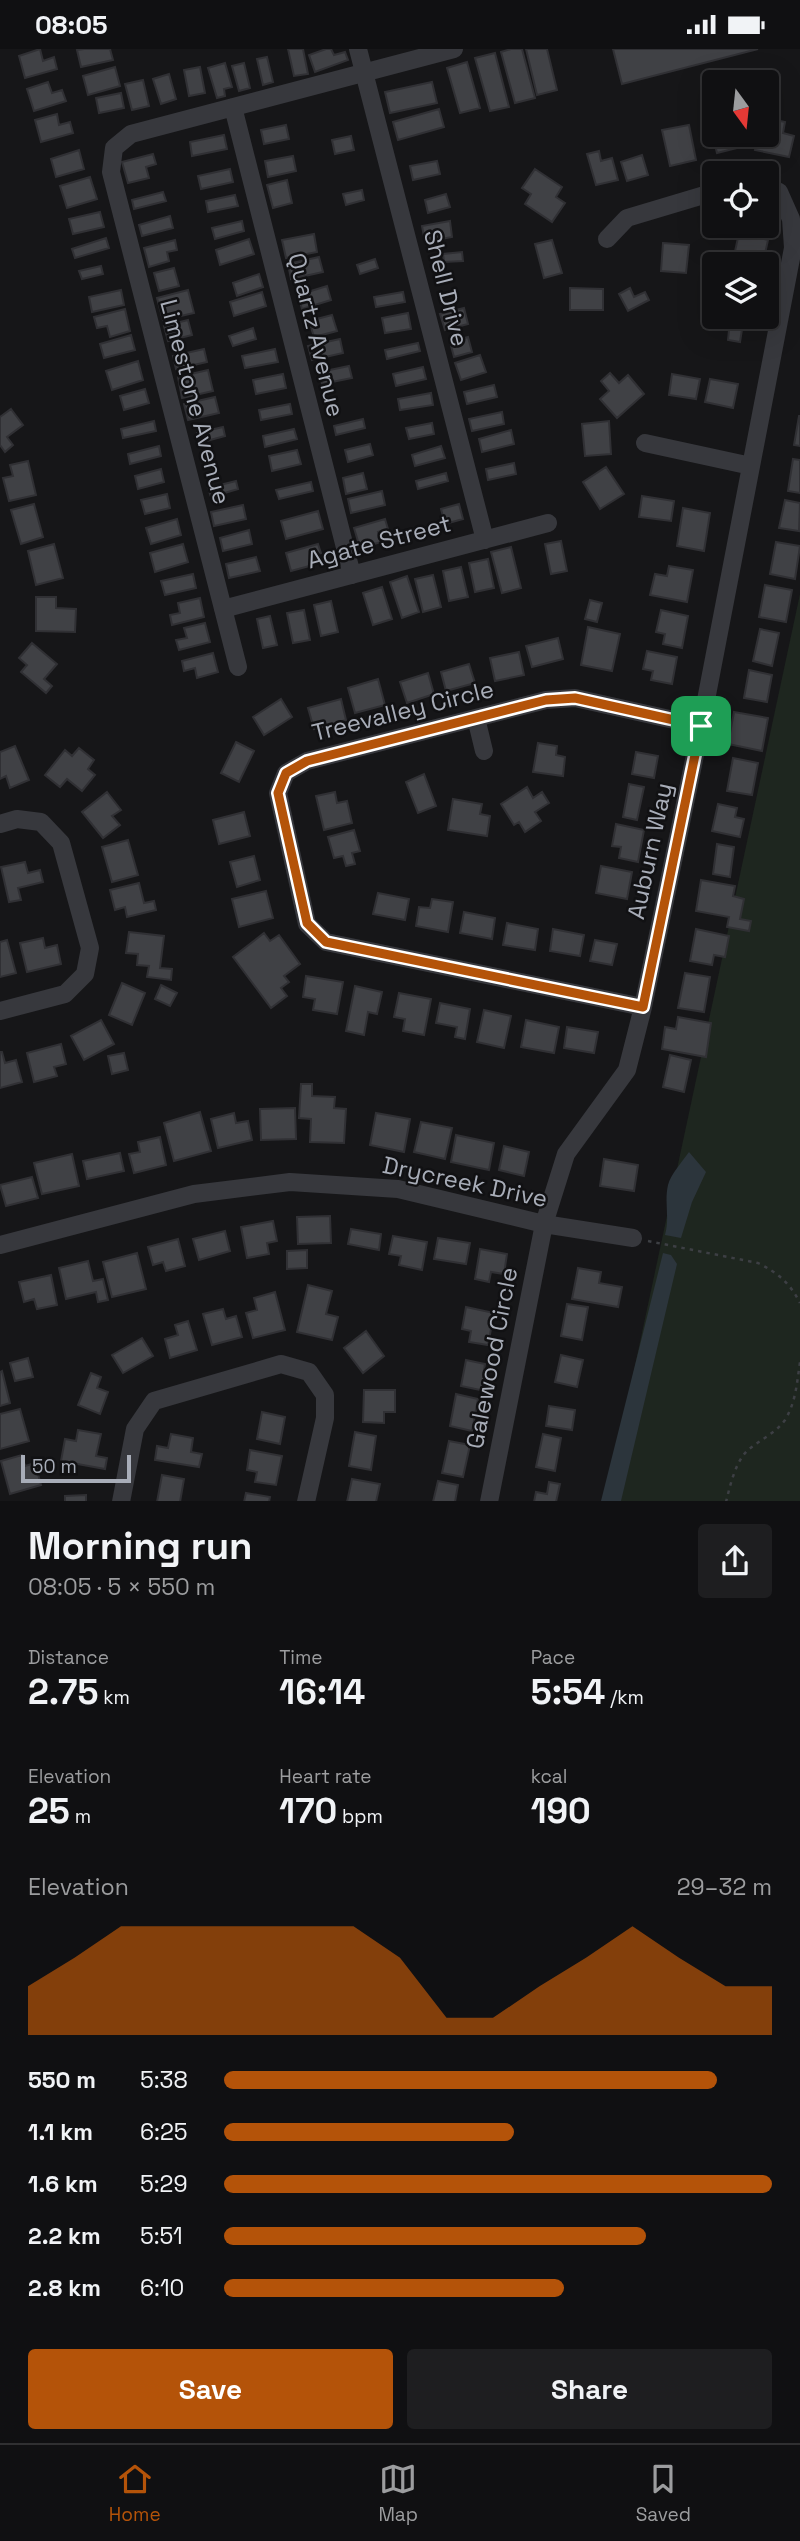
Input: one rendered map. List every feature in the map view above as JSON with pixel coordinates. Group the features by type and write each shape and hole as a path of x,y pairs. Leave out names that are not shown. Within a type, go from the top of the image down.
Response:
{"street":[{"name":"Shell Drive","path":"358,49 485,540"},
{"path":"233,107 454,49"},
{"name":"Limestone Avenue","path":"233,107 131,134 114,148 110,172 239,667"},
{"name":"Quartz Avenue","path":"233,107 352,575"},
{"name":"Auburn Way","path":"544,1224 566,1154 627,1070 643,1007 701,726 793,248 791,219 779,192"},
{"path":"607,239 627,218 702,196"},
{"path":"645,443 751,466"},
{"name":"Agate Street","path":"223,608 548,523"},
{"name":"Treevalley Circle","path":"643,1007 326,942 307,923 278,793 286,773 307,761 546,700 575,698 701,726"},
{"path":"476,718 484,751"},
{"path":"0,824 17,819 41,822 61,843 90,948 85,974 65,994 0,1011"},
{"name":"Drycreek Drive","path":"0,1245 194,1194 290,1182 398,1189 544,1224 633,1238"},
{"name":"Galewood Circle","path":"489,1501 544,1224"},
{"path":"121,1501 135,1429 154,1401 281,1364 309,1372 325,1395 325,1418 306,1501"}],"path":[{"path":"633,1238 758,1263 774,1271 791,1286 800,1303"},
{"path":"726,1501 732,1479 745,1453 768,1437 783,1422 791,1408 800,1362"}],"shaded area":[{"path":"800,594 800,1501 606,1501"},
{"path":"689,1152 706,1172 692,1202 681,1238 665,1235 668,1185"},
{"path":"663,1253 671,1255 677,1264 621,1501 601,1501"}],"building":[{"path":"40,49 43,61 54,57 57,69 25,78 19,56"},
{"path":"110,49 113,60 81,67 77,50"},
{"path":"288,49 303,49 308,74 294,76"},
{"path":"331,49 334,55 345,52 348,60 315,72 309,55"},
{"path":"522,49 535,98 515,103 501,52"},
{"path":"526,49 547,49 557,90 537,95"},
{"path":"613,49 758,49 622,84"},
{"path":"495,53 509,107 490,111 475,58"},
{"path":"267,57 273,82 263,85 257,59"},
{"path":"467,62 480,108 460,113 447,68"},
{"path":"225,63 232,87 224,89 225,96 217,98 208,68"},
{"path":"244,63 250,88 239,91 232,66"},
{"path":"115,67 120,86 88,95 83,76"},
{"path":"200,67 205,93 189,96 184,70"},
{"path":"169,74 176,99 161,104 153,79"},
{"path":"143,80 149,106 132,110 125,84"},
{"path":"48,82 52,93 62,90 66,101 34,111 27,89"},
{"path":"432,82 437,103 390,113 385,92"},
{"path":"121,93 124,108 99,113 96,98"},
{"path":"439,109 444,127 398,140 393,122"},
{"path":"57,114 59,125 70,122 73,133 41,142 35,120"},
{"path":"779,121 785,122 783,133 794,136 789,157 755,150 756,147 779,147"},
{"path":"286,125 289,139 264,144 261,130"},
{"path":"689,125 696,160 670,166 662,130"},
{"path":"224,135 227,149 192,156 190,142"},
{"path":"351,136 354,150 335,154 332,140"},
{"path":"716,147 741,147 717,153"},
{"path":"79,150 84,169 56,177 51,159"},
{"path":"599,151 601,161 612,158 618,180 596,185 587,154"},
{"path":"153,154 156,164 146,167 149,178 128,183 122,162"},
{"path":"642,155 648,175 627,181 621,162"},
{"path":"293,156 296,171 268,177 265,161"},
{"path":"437,161 440,174 413,180 410,166"},
{"path":"230,169 233,182 201,189 198,176"},
{"path":"535,169 562,187 556,197 565,203 552,222 525,204 531,194 522,188"},
{"path":"90,177 97,199 67,208 60,186"},
{"path":"287,180 292,203 273,208 267,185"},
{"path":"362,190 364,200 346,205 343,194"},
{"path":"163,192 166,201 134,209 132,200"},
{"path":"446,194 450,207 428,213 425,200"},
{"path":"235,195 238,206 208,212 206,201"},
{"path":"100,212 104,227 73,234 69,219"},
{"path":"170,216 173,228 142,236 139,225"},
{"path":"242,221 244,231 215,239 212,228"},
{"path":"450,221 452,237 425,242 422,226"},
{"path":"314,234 317,252 286,258 282,240"},
{"path":"106,238 109,248 75,258 72,249"},
{"path":"738,238 768,240 765,252 735,252"},
{"path":"249,239 254,254 220,265 216,250"},
{"path":"175,240 177,250 167,252 169,261 149,267 144,248"},
{"path":"552,240 562,273 544,278 535,244"},
{"path":"663,243 689,245 686,273 661,271"},
{"path":"462,252 463,261 444,262 443,254"},
{"path":"319,257 323,272 291,279 288,264"},
{"path":"375,259 378,268 360,274 357,265"},
{"path":"101,266 103,274 82,279 79,271"},
{"path":"174,268 179,286 159,291 154,273"},
{"path":"259,274 263,287 237,296 233,283"},
{"path":"327,286 331,300 302,309 298,295"},
{"path":"570,288 603,289 603,310 570,310"},
{"path":"630,288 634,297 645,292 649,300 628,311 619,294"},
{"path":"121,290 124,305 92,312 89,297"},
{"path":"188,290 194,313 163,320 157,298"},
{"path":"262,292 266,306 234,316 230,302"},
{"path":"403,292 405,302 376,307 374,297"},
{"path":"464,308 468,324 445,330 440,314"},
{"path":"125,309 130,331 110,337 107,326 97,328 94,317"},
{"path":"408,313 411,329 385,333 382,318"},
{"path":"332,315 337,331 314,337 309,321"},
{"path":"188,320 192,335 168,341 164,326"},
{"path":"253,328 256,339 233,346 229,336"},
{"path":"723,329 742,329 740,342 728,340 729,330"},
{"path":"131,335 135,350 104,358 100,344"},
{"path":"468,337 472,352 454,357 450,342"},
{"path":"340,339 343,353 312,360 308,346"},
{"path":"418,343 420,351 387,359 385,350"},
{"path":"204,349 207,362 176,369 173,356"},
{"path":"275,349 278,362 245,368 242,356"},
{"path":"480,355 486,372 461,380 455,363"},
{"path":"138,361 143,380 112,390 106,371"},
{"path":"349,366 352,378 322,384 320,372"},
{"path":"423,367 426,379 396,386 393,374"},
{"path":"208,370 213,391 182,398 178,377"},
{"path":"610,373 619,383 628,375 644,394 617,418 600,399 609,391 601,381"},
{"path":"283,374 286,388 256,394 253,380"},
{"path":"672,374 700,379 696,399 669,395"},
{"path":"710,379 738,384 733,408 705,402"},
{"path":"494,385 497,397 467,404 464,392"},
{"path":"145,389 149,403 124,410 120,396"},
{"path":"431,393 433,405 400,410 398,399"},
{"path":"215,397 219,413 188,420 184,404"},
{"path":"290,404 292,414 261,420 259,410"},
{"path":"11,409 23,425 7,437 13,445 5,452 0,445 0,417"},
{"path":"502,412 504,424 472,431 469,419"},
{"path":"800,416 800,446 794,445"},
{"path":"363,419 365,428 336,435 334,426"},
{"path":"154,421 156,431 123,438 121,429"},
{"path":"609,421 611,454 585,456 582,424"},
{"path":"432,423 434,434 409,439 406,428"},
{"path":"223,427 225,436 199,443 197,433"},
{"path":"294,429 297,439 265,447 263,436"},
{"path":"511,430 514,444 482,452 479,439"},
{"path":"370,444 373,455 348,462 345,450"},
{"path":"159,446 161,456 130,464 128,454"},
{"path":"441,446 445,458 415,466 412,455"},
{"path":"297,450 301,464 272,471 269,456"},
{"path":"793,459 800,460 800,493 788,491"},
{"path":"28,461 36,495 9,501 3,478 13,476 10,465"},
{"path":"514,463 516,474 488,480 486,469"},
{"path":"606,467 624,494 600,509 583,482"},
{"path":"161,469 164,482 138,489 135,476"},
{"path":"363,473 367,489 346,494 343,478"},
{"path":"446,473 448,481 418,489 416,481"},
{"path":"236,481 238,489 211,497 208,488"},
{"path":"311,482 313,491 279,499 276,490"},
{"path":"382,491 385,505 351,513 348,499"},
{"path":"167,494 170,508 145,514 141,500"},
{"path":"642,496 674,501 671,521 639,517"},
{"path":"785,500 800,503 799,531 779,528"},
{"path":"34,504 43,537 21,544 11,510"},
{"path":"459,504 463,519 445,524 441,509"},
{"path":"243,505 246,519 214,526 211,512"},
{"path":"683,508 710,513 704,551 677,546"},
{"path":"318,511 323,529 286,539 281,521"},
{"path":"177,519 181,535 151,544 146,528"},
{"path":"385,519 388,529 378,532 381,542 360,548 354,528"},
{"path":"249,530 252,544 223,551 220,538"},
{"path":"561,541 567,571 551,574 545,544"},
{"path":"776,542 800,546 795,579 770,574"},
{"path":"54,544 63,578 36,585 28,551"},
{"path":"183,544 188,562 155,572 150,553"},
{"path":"318,544 321,553 310,556 313,565 291,571 286,553"},
{"path":"511,547 521,588 502,593 491,552"},
{"path":"256,557 260,571 229,578 226,564"},
{"path":"488,559 494,588 475,592 469,563"},
{"path":"669,566 693,570 687,602 650,595 655,574 667,576"},
{"path":"461,567 468,597 449,601 443,571"},
{"path":"193,574 196,588 165,595 161,581"},
{"path":"433,575 441,607 423,612 415,579"},
{"path":"407,576 419,612 402,618 390,582"},
{"path":"765,585 792,590 786,622 759,617"},
{"path":"382,587 392,619 373,625 363,593"},
{"path":"36,597 56,597 56,608 76,609 75,632 36,631"},
{"path":"200,598 204,617 172,625 170,615 180,613 178,603"},
{"path":"590,600 602,603 597,622 585,619"},
{"path":"331,601 338,632 321,636 314,605"},
{"path":"304,610 310,640 293,643 287,613"},
{"path":"661,610 688,616 682,648 663,644 665,634 656,632"},
{"path":"270,616 277,645 263,648 257,619"},
{"path":"205,623 210,642 179,650 176,640 187,638 184,628"},
{"path":"588,627 620,634 612,671 581,665"},
{"path":"760,629 779,633 772,666 753,661"},
{"path":"558,638 563,659 532,667 526,646"},
{"path":"32,643 57,664 44,679 52,686 46,693 21,672 27,665 19,658"},
{"path":"647,651 677,657 672,684 651,680 653,671 643,669"},
{"path":"519,652 524,675 495,681 490,658"},
{"path":"213,653 218,672 197,678 195,668 184,671 182,661"},
{"path":"469,664 475,683 446,691 441,672"},
{"path":"749,670 772,675 767,702 744,698"},
{"path":"428,673 434,694 407,703 400,682"},
{"path":"378,679 385,705 355,713 348,688"},
{"path":"281,699 292,717 264,735 253,717"},
{"path":"341,699 346,720 314,729 308,708"},
{"path":"734,712 768,718 762,751 728,744"},
{"path":"236,742 254,751 239,782 221,773"},
{"path":"538,743 557,746 556,755 565,757 563,776 533,772"},
{"path":"15,746 29,780 10,788 6,776 0,779 0,752"},
{"path":"79,748 94,760 88,769 95,775 82,791 67,779 60,787 45,775 65,750 72,756"},
{"path":"636,752 658,756 654,778 632,774"},
{"path":"733,758 758,763 752,795 727,791"},
{"path":"424,774 436,806 418,813 406,782"},
{"path":"629,784 644,787 637,820 623,817"},
{"path":"527,787 533,798 542,792 549,803 535,812 541,821 525,832 519,822 514,825 501,804"},
{"path":"107,792 121,810 112,816 120,825 103,838 82,812"},
{"path":"335,792 337,803 347,801 352,823 324,830 316,796"},
{"path":"453,799 482,804 480,814 490,816 487,836 448,830"},
{"path":"718,804 737,808 735,817 744,819 740,837 712,831"},
{"path":"244,812 250,836 219,844 213,820"},
{"path":"616,824 644,830 638,862 619,858 621,847 612,846"},
{"path":"354,830 360,851 352,853 355,864 346,866 343,856 334,858 328,837"},
{"path":"128,840 138,875 112,882 102,847"},
{"path":"717,844 734,847 730,877 713,874"},
{"path":"254,856 260,880 237,887 230,862"},
{"path":"25,862 28,873 40,870 43,882 18,888 21,900 9,902 1,867"},
{"path":"601,866 632,872 627,899 596,893"},
{"path":"701,880 735,886 733,896 744,899 740,919 751,921 749,931 727,927 729,917 696,911"},
{"path":"139,883 144,903 154,901 156,910 127,917 125,907 115,910 110,890"},
{"path":"266,891 273,918 239,927 232,899"},
{"path":"378,893 409,899 405,920 373,914"},
{"path":"432,899 453,902 448,932 416,926 419,907 430,908"},
{"path":"464,912 495,918 492,939 460,933"},
{"path":"507,923 538,929 535,950 503,945"},
{"path":"553,929 584,935 580,956 550,951"},
{"path":"696,929 729,936 725,957 714,955 712,965 690,961"},
{"path":"129,932 164,936 160,968 172,969 171,980 147,977 149,966 137,965 138,954 126,953"},
{"path":"264,933 270,941 279,935 300,964 284,976 289,982 281,988 287,996 271,1008 233,957"},
{"path":"43,938 45,948 57,945 61,964 27,972 20,943"},
{"path":"7,940 16,973 0,977 0,942"},
{"path":"595,940 617,944 612,965 590,961"},
{"path":"685,973 710,977 704,1012 678,1008"},
{"path":"306,976 343,982 337,1014 313,1010 315,999 303,997"},
{"path":"122,983 145,993 132,1025 109,1015"},
{"path":"161,985 177,993 170,1006 155,999"},
{"path":"355,986 382,992 377,1014 368,1012 364,1035 346,1031"},
{"path":"399,993 431,999 424,1035 403,1031 405,1019 394,1017"},
{"path":"440,1003 470,1009 465,1039 455,1037 457,1027 436,1023"},
{"path":"484,1010 511,1016 504,1048 477,1042"},
{"path":"678,1017 711,1023 706,1057 662,1049 665,1027 676,1029"},
{"path":"101,1020 114,1044 84,1060 71,1036"},
{"path":"526,1020 559,1027 554,1053 521,1047"},
{"path":"567,1027 598,1032 594,1053 564,1048"},
{"path":"61,1044 66,1064 54,1067 57,1076 34,1082 27,1053"},
{"path":"0,1052 5,1063 16,1060 22,1082 0,1088"},
{"path":"124,1053 128,1070 112,1074 108,1056"},
{"path":"670,1055 691,1060 684,1092 663,1087"},
{"path":"301,1084 312,1084 312,1096 335,1097 334,1108 346,1109 344,1143 310,1142 311,1119 299,1118"},
{"path":"295,1108 296,1139 261,1140 260,1109"},
{"path":"200,1112 211,1151 174,1161 164,1123"},
{"path":"234,1113 236,1123 248,1121 252,1140 218,1148 211,1119"},
{"path":"376,1113 410,1119 404,1152 370,1145"},
{"path":"421,1122 452,1128 445,1159 414,1152"},
{"path":"456,1135 494,1143 489,1170 451,1162"},
{"path":"160,1137 166,1165 134,1173 129,1154 140,1152 138,1142"},
{"path":"504,1146 529,1152 524,1176 499,1170"},
{"path":"120,1153 124,1171 87,1179 83,1161"},
{"path":"72,1154 79,1186 42,1194 34,1163"},
{"path":"604,1159 638,1165 634,1191 600,1186"},
{"path":"32,1177 38,1198 6,1206 0,1185"},
{"path":"330,1216 331,1243 298,1244 297,1217"},
{"path":"273,1221 277,1241 267,1243 269,1254 247,1258 241,1227"},
{"path":"351,1229 381,1234 379,1250 348,1244"},
{"path":"225,1231 230,1251 199,1260 193,1239"},
{"path":"393,1236 427,1242 422,1270 399,1265 401,1256 389,1254"},
{"path":"438,1238 470,1243 466,1264 434,1259"},
{"path":"178,1239 185,1266 166,1271 163,1262 153,1265 148,1247"},
{"path":"480,1249 507,1254 504,1274 491,1272 489,1282 475,1279"},
{"path":"307,1250 307,1268 287,1269 287,1251"},
{"path":"137,1253 146,1289 112,1297 103,1262"},
{"path":"88,1261 93,1281 103,1279 108,1300 98,1302 96,1292 66,1299 59,1268"},
{"path":"578,1268 601,1272 599,1283 622,1287 618,1307 572,1299"},
{"path":"51,1275 57,1305 37,1309 34,1299 24,1302 19,1282"},
{"path":"308,1285 332,1291 326,1314 338,1317 332,1340 297,1332"},
{"path":"275,1292 285,1330 253,1338 246,1313 257,1310 254,1298"},
{"path":"567,1304 588,1307 582,1340 561,1336"},
{"path":"466,1307 494,1313 488,1345 469,1342 471,1331 462,1329"},
{"path":"223,1309 226,1319 236,1316 242,1337 212,1345 203,1314"},
{"path":"188,1321 197,1350 170,1358 165,1339 178,1335 175,1325"},
{"path":"366,1331 384,1356 363,1373 344,1348"},
{"path":"142,1338 153,1356 123,1373 112,1355"},
{"path":"561,1355 583,1360 577,1387 555,1382"},
{"path":"28,1358 33,1377 15,1381 10,1363"},
{"path":"466,1360 485,1364 483,1377 493,1379 490,1392 461,1386"},
{"path":"2,1371 10,1403 0,1406 0,1372"},
{"path":"91,1373 101,1377 97,1388 108,1392 100,1414 78,1405"},
{"path":"364,1390 395,1390 395,1412 384,1412 384,1423 363,1422"},
{"path":"456,1394 478,1399 472,1431 450,1426"},
{"path":"549,1406 575,1410 572,1430 546,1426"},
{"path":"20,1409 29,1441 0,1449 0,1414"},
{"path":"262,1412 285,1417 280,1444 257,1439"},
{"path":"78,1430 101,1434 96,1456 107,1458 105,1469 61,1461 65,1439 76,1441"},
{"path":"355,1432 376,1436 371,1470 349,1466"},
{"path":"171,1434 193,1438 191,1452 202,1454 199,1467 155,1460 157,1446 168,1448"},
{"path":"543,1434 561,1438 555,1471 536,1467"},
{"path":"449,1441 470,1445 463,1477 442,1473"},
{"path":"250,1450 282,1456 276,1485 255,1482 257,1472 247,1470"},
{"path":"22,1455 25,1466 35,1463 41,1485 10,1494 1,1461"},
{"path":"162,1475 184,1479 180,1501 157,1501"},
{"path":"352,1479 380,1484 376,1501 347,1501"},
{"path":"438,1481 458,1485 455,1501 433,1501"},
{"path":"549,1482 560,1484 556,1501 534,1501 536,1492 547,1494"},
{"path":"246,1493 270,1497 269,1501 244,1501"},
{"path":"86,1495 86,1501 65,1501 65,1496"}],"route":[{"path":"575,698 701,726 643,1007 326,942 307,923 278,793 286,773 307,761 546,700 575,698"}]}
